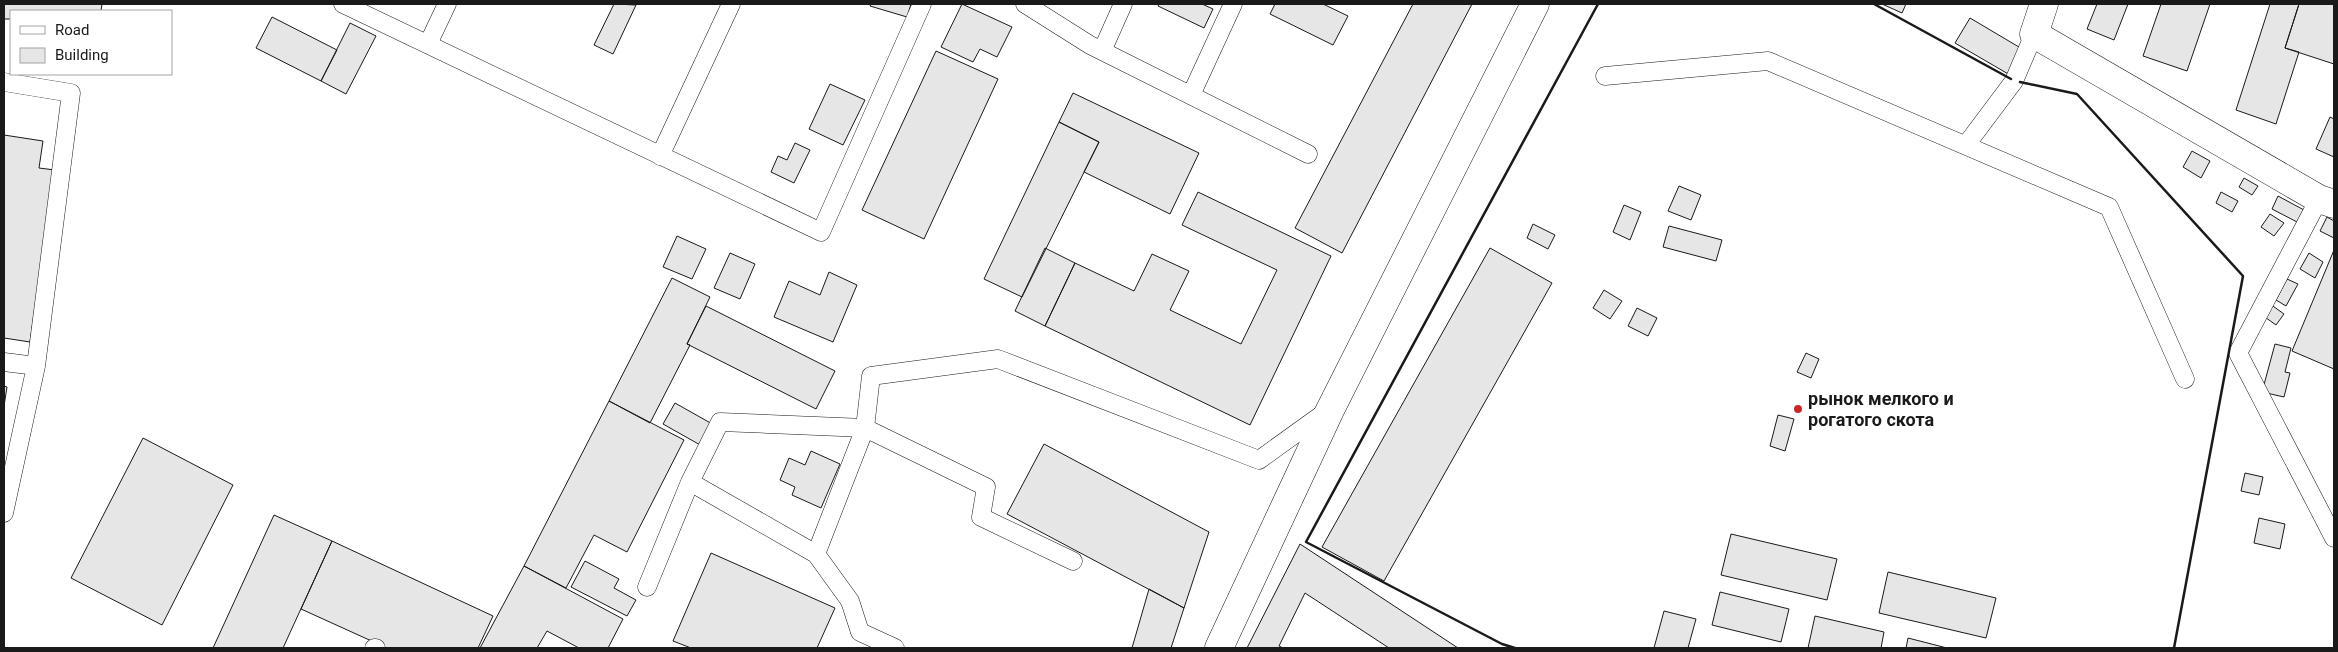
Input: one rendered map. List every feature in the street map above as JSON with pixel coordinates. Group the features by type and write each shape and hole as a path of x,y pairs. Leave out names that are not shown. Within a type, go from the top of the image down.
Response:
{"street":[{"path":"1219,648 1330,410 1535,4"},
{"path":"2044,4 2034,34 2327,201"}],"lane":[{"path":"342,4 821,232 922,4"},
{"path":"428,44 447,4"},
{"path":"660,156 731,4"},
{"path":"1025,4 1102,51 1308,154"},
{"path":"1102,51 1123,4"},
{"path":"1191,95 1232,4"},
{"path":"1966,146 2014,81 2034,34"},
{"path":"1605,76 1768,61 2109,207 2185,378"},
{"path":"4,82 71,93 36,366 4,513"},
{"path":"2327,201 2238,353 2334,538"},
{"path":"816,554 865,428 871,376 998,359 1259,460 1330,410"},
{"path":"4,362 36,366"},
{"path":"647,587 690,482 720,422 865,428 986,487 981,517 1073,561"},
{"path":"690,482 816,554 850,601 860,632 895,648"}],"building":[{"path":"4,4 102,4 101,10 10,10 10,19 4,19"},
{"path":"614,4 636,5 613,54 594,45"},
{"path":"871,4 911,4 907,17 870,6"},
{"path":"962,4 1012,27 997,57 980,49 973,62 941,47"},
{"path":"1159,4 1202,4 1213,9 1204,28 1158,6"},
{"path":"1275,4 1323,4 1348,16 1333,45 1270,14"},
{"path":"1413,4 1472,4 1342,253 1295,228"},
{"path":"1882,4 1906,4 1902,13"},
{"path":"2097,4 2128,4 2114,40 2087,29"},
{"path":"2161,4 2210,4 2187,71 2143,56"},
{"path":"2270,4 2299,4 2285,48 2299,52 2276,124 2236,110"},
{"path":"2299,4 2334,4 2334,64 2285,48"},
{"path":"272,17 337,50 321,81 256,48"},
{"path":"1970,18 2024,50 2010,75 1955,43"},
{"path":"350,23 376,36 346,94 321,81"},
{"path":"936,51 998,79 924,239 862,210"},
{"path":"830,84 865,100 843,145 809,129"},
{"path":"1073,93 1199,153 1170,214 1084,172 1099,142 1059,122"},
{"path":"2330,117 2334,119 2334,157 2316,149"},
{"path":"1059,122 1099,142 1022,297 984,279"},
{"path":"4,135 43,141 39,168 55,170 30,342 4,338"},
{"path":"795,143 810,150 794,183 771,172 778,156 787,160"},
{"path":"2192,151 2210,161 2201,178 2183,167"},
{"path":"2244,178 2258,186 2252,195 2239,187"},
{"path":"1679,186 1701,195 1691,220 1668,211"},
{"path":"1198,192 1331,256 1250,425 1045,326 1075,263 1134,291 1152,254 1189,271 1170,310 1241,344 1277,270 1182,225"},
{"path":"2221,192 2238,201 2232,212 2216,203"},
{"path":"2278,196 2304,210 2297,222 2272,209"},
{"path":"1624,205 1641,212 1630,240 1613,232"},
{"path":"2270,214 2284,223 2274,236 2261,227"},
{"path":"2327,217 2334,221 2334,238 2320,231"},
{"path":"1533,224 1555,235 1548,249 1527,238"},
{"path":"1669,226 1722,240 1716,261 1663,247"},
{"path":"677,236 706,249 692,279 663,267"},
{"path":"1045,248 1075,263 1045,326 1015,311"},
{"path":"1490,248 1552,283 1384,581 1322,547"},
{"path":"2334,250 2334,369 2292,351"},
{"path":"730,253 755,264 740,299 714,288"},
{"path":"2309,253 2323,262 2315,278 2300,269"},
{"path":"829,272 857,285 833,342 774,317 789,281 820,295"},
{"path":"672,278 710,297 687,344 690,345 650,423 609,401"},
{"path":"2287,279 2298,284 2286,306 2276,300"},
{"path":"1604,290 1622,301 1610,319 1593,308"},
{"path":"2270,304 2284,314 2276,325 2262,315"},
{"path":"706,306 835,371 816,409 687,344"},
{"path":"1637,308 1657,318 1648,336 1628,326"},
{"path":"2275,344 2291,348 2285,372 2290,373 2284,397 2262,392"},
{"path":"1806,353 1819,359 1811,378 1797,372"},
{"path":"4,386 7,387 4,406"},
{"path":"609,401 684,440 627,552 594,535 566,588 524,566"},
{"path":"675,403 714,425 702,446 663,424"},
{"path":"1778,415 1794,419 1785,451 1770,446"},
{"path":"143,438 233,485 162,625 71,578"},
{"path":"1044,444 1209,532 1184,608 1007,514"},
{"path":"811,451 840,464 821,508 792,495 795,487 780,480 789,458 805,465"},
{"path":"2245,473 2263,477 2259,495 2241,491"},
{"path":"274,515 332,541 283,648 213,648"},
{"path":"2259,518 2285,524 2280,549 2254,543"},
{"path":"1731,534 1837,559 1827,600 1721,575"},
{"path":"332,541 493,616 478,648 387,648 301,609"},
{"path":"1300,544 1458,648 1389,648 1305,593 1279,646 1283,648 1247,648"},
{"path":"711,553 835,608 817,648 691,648 673,641"},
{"path":"585,561 619,579 614,588 636,600 627,616 571,587"},
{"path":"524,566 623,619 608,648 579,648 547,631 537,648 480,648"},
{"path":"1888,572 1996,598 1986,638 1879,613"},
{"path":"1149,589 1184,608 1171,648 1132,648"},
{"path":"1720,592 1789,609 1781,642 1712,625"},
{"path":"1664,611 1696,619 1688,648 1654,648"},
{"path":"1815,616 1884,632 1881,648 1808,648"},
{"path":"1908,638 1947,648 1906,648"}],"wall":[{"path":"1515,648 1502,644 1306,542 1598,4"},
{"path":"1874,4 2011,79"},
{"path":"2020,82 2077,94 2243,276 2174,648"}],"place":[{"name":"рынок мелкого и рогатого скота","path":"1798,409"}]}
